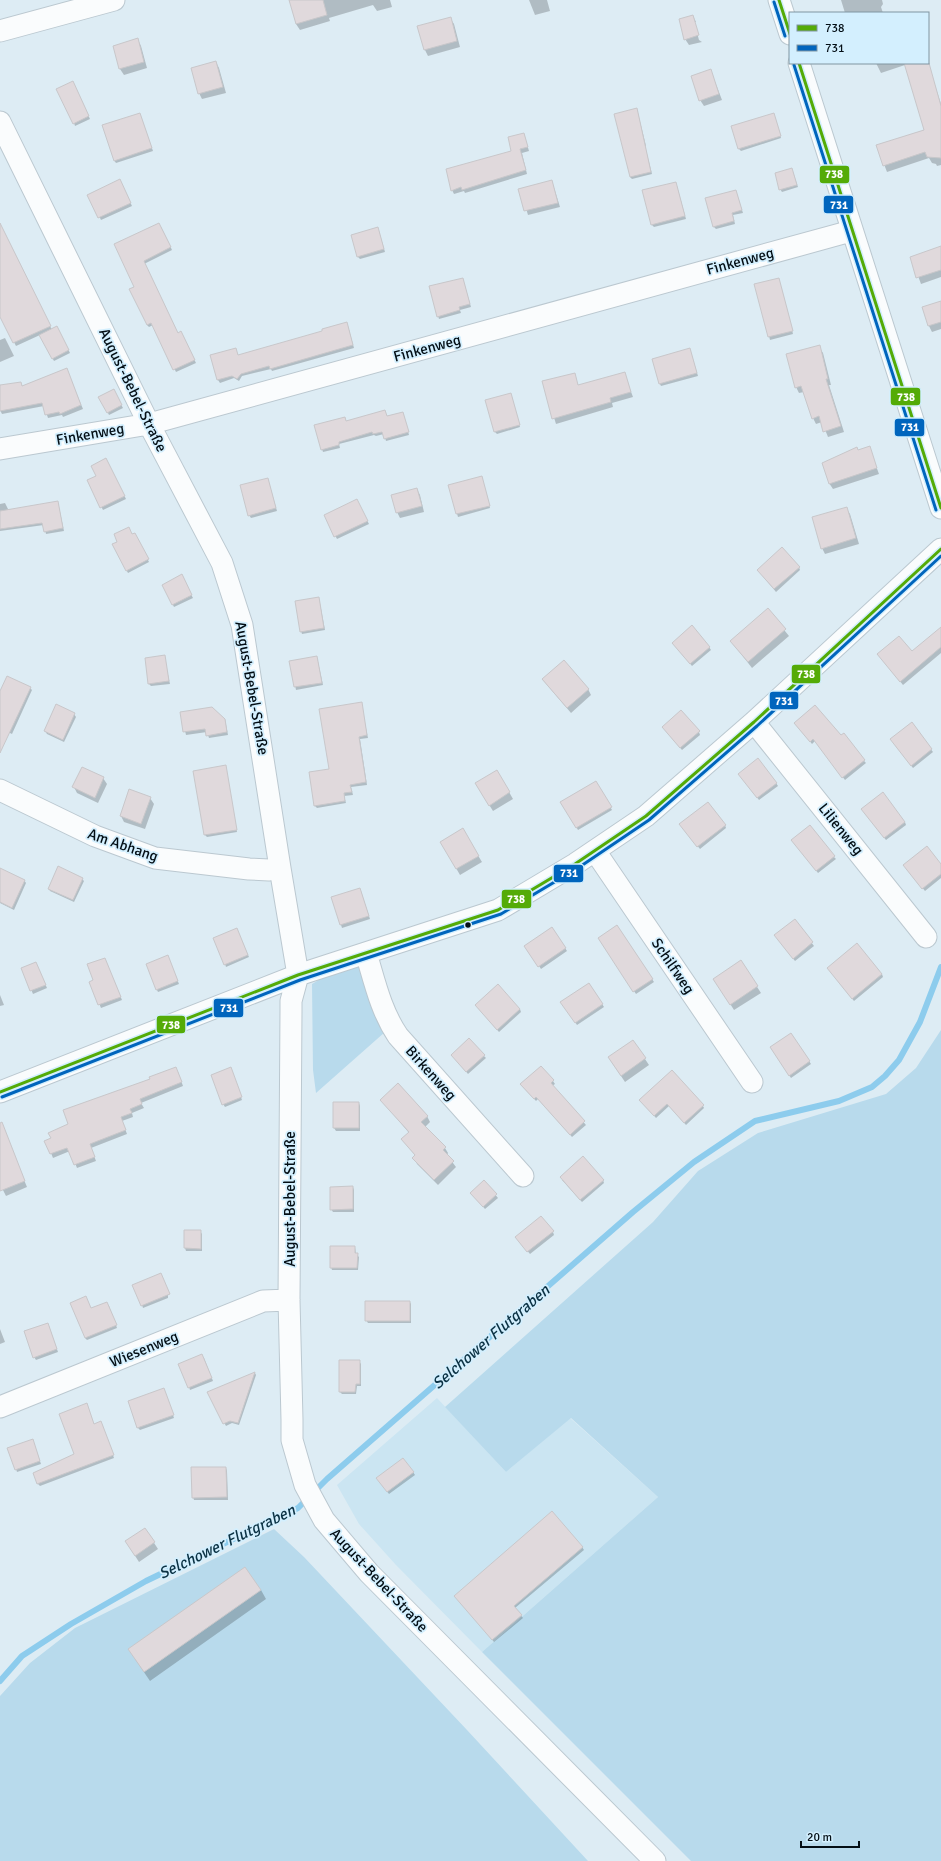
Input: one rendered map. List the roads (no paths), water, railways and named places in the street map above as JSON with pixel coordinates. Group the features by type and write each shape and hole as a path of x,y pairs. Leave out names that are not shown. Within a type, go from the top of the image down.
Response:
{"street":[{"path":"0,31 114,0"},
{"path":"779,0 789,31"},
{"path":"799,64 851,231 941,508"},
{"name":"August-Bebel-Straße","path":"0,122 148,424 222,563 242,625 298,975 291,1001 290,1300 292,1440 301,1476 324,1520 368,1573 655,1861"},
{"name":"Finkenweg","path":"0,449 148,424 851,231"},
{"path":"0,1092 298,975 498,910 595,851 646,816 754,722 941,550"},
{"name":"Lilienweg","path":"754,722 926,936"},
{"name":"Am Abhang","path":"0,790 94,836 155,858 248,869 269,870 280,868"},
{"name":"Schilfweg","path":"595,851 752,1082"},
{"name":"Birkenweg","path":"366,953 388,1022 398,1036 523,1176"},
{"name":"Wiesenweg","path":"0,1407 263,1302 290,1300"}],"waterway":[{"name":"Selchower Flutgraben","path":"0,1681 22,1656 71,1624 146,1581 298,1508 327,1479 633,1212 694,1162 755,1121 839,1101 872,1087 885,1076 899,1060 920,1022 941,967"}]}
